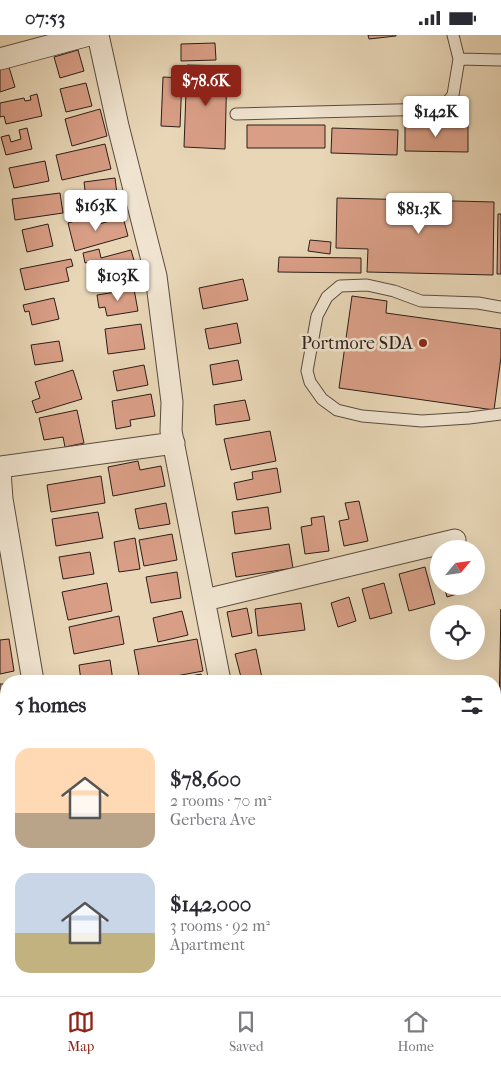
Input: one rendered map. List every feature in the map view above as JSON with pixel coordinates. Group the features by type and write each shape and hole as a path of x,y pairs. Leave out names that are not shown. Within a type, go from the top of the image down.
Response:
{"street":[{"path":"0,59 89,35"},
{"path":"98,35 118,127 156,276 172,402 171,431 219,675"},
{"path":"0,467 174,443"},
{"path":"0,471 2,499 32,675"},
{"path":"205,600 430,546"}],"lane":[{"path":"236,113 435,109 445,105 453,95 459,59 453,35"},
{"path":"459,59 501,60"},
{"path":"501,307 478,303 422,301 394,291 367,285 340,286 327,297 317,317 307,371 310,382 322,399 336,410 362,416 422,421 501,414"}],"building":[{"path":"368,35 396,35 396,36 369,39"},
{"path":"215,43 216,60 181,61 181,44"},
{"path":"78,50 84,71 60,78 54,57"},
{"path":"187,65 227,66 225,149 184,147"},
{"path":"9,67 15,87 0,92 0,69"},
{"path":"163,77 182,78 180,127 161,126"},
{"path":"86,83 92,106 66,112 60,89"},
{"path":"37,94 42,116 6,124 4,116 0,117 0,103 24,98 25,101 31,100 30,96"},
{"path":"100,109 107,136 72,146 65,119"},
{"path":"405,123 468,125 468,152 405,151"},
{"path":"247,125 325,125 325,148 247,148"},
{"path":"27,128 32,149 6,155 1,137 9,135 11,142 21,139 19,130"},
{"path":"332,128 398,130 397,155 331,153"},
{"path":"105,144 111,169 62,180 56,155"},
{"path":"45,161 49,181 14,188 9,168"},
{"path":"115,178 118,202 87,206 84,182"},
{"path":"60,193 63,213 15,220 12,199"},
{"path":"337,198 494,202 493,275 367,272 368,249 336,248"},
{"path":"498,214 501,214 501,274 497,274"},
{"path":"93,216 96,225 123,217 128,236 75,251 68,223"},
{"path":"48,224 53,246 27,252 22,230"},
{"path":"310,240 331,242 330,254 308,251"},
{"path":"99,249 101,258 131,250 137,271 95,282 90,262 85,263 83,253"},
{"path":"279,257 361,258 361,273 278,272"},
{"path":"71,259 73,266 66,268 69,281 25,290 20,269"},
{"path":"243,279 248,300 203,309 199,288"},
{"path":"134,289 138,311 107,316 105,307 99,308 97,295"},
{"name":"Portmore SDA","path":"352,296 387,301 386,313 501,329 501,357 494,410 339,388"},
{"path":"54,298 59,319 32,325 29,311 25,312 23,305"},
{"path":"237,323 241,343 209,349 205,329"},
{"path":"141,324 145,349 108,354 105,329"},
{"path":"59,341 63,361 35,365 31,345"},
{"path":"238,360 242,380 213,385 210,365"},
{"path":"144,365 148,385 117,391 113,371"},
{"path":"73,370 82,399 36,413 32,401 40,398 35,382"},
{"path":"151,394 155,416 130,420 131,426 116,429 112,401"},
{"path":"245,400 250,420 216,425 214,405"},
{"path":"77,410 84,443 65,447 63,437 44,440 39,418"},
{"path":"270,431 276,461 231,470 224,439"},
{"path":"138,461 140,470 161,466 165,486 113,496 108,467"},
{"path":"277,468 281,492 237,500 234,483 253,479 252,472"},
{"path":"101,476 105,503 51,512 47,485"},
{"path":"359,501 368,541 344,546 339,521 349,519 345,503"},
{"path":"166,503 170,524 139,529 135,509"},
{"path":"268,507 271,529 235,534 232,512"},
{"path":"98,512 103,538 56,546 52,519"},
{"path":"324,516 329,551 305,554 301,527 312,525 311,518"},
{"path":"172,534 177,560 144,566 139,540"},
{"path":"135,538 140,569 119,572 114,542"},
{"path":"289,544 293,568 236,577 232,553"},
{"path":"90,552 94,574 63,579 59,557"},
{"path":"425,567 430,586 430,595 433,595 435,604 409,611 399,574"},
{"path":"177,572 181,598 151,603 146,577"},
{"path":"107,583 112,611 68,620 62,592"},
{"path":"384,583 392,613 370,619 362,589"},
{"path":"349,597 356,621 338,627 331,603"},
{"path":"301,603 305,630 258,636 255,609"},
{"path":"247,608 252,633 232,637 227,612"},
{"path":"501,609 501,675 500,675"},
{"path":"182,611 188,635 158,642 153,618"},
{"path":"119,616 124,644 74,654 69,627"},
{"path":"9,639 14,671 0,674 0,640"},
{"path":"197,639 203,671 181,675 139,675 134,650"},
{"path":"256,649 261,675 240,675 235,654"},
{"path":"110,660 112,675 80,675 79,665"}],"place":[{"name":"Portmore SDA","path":"423,343"}]}
